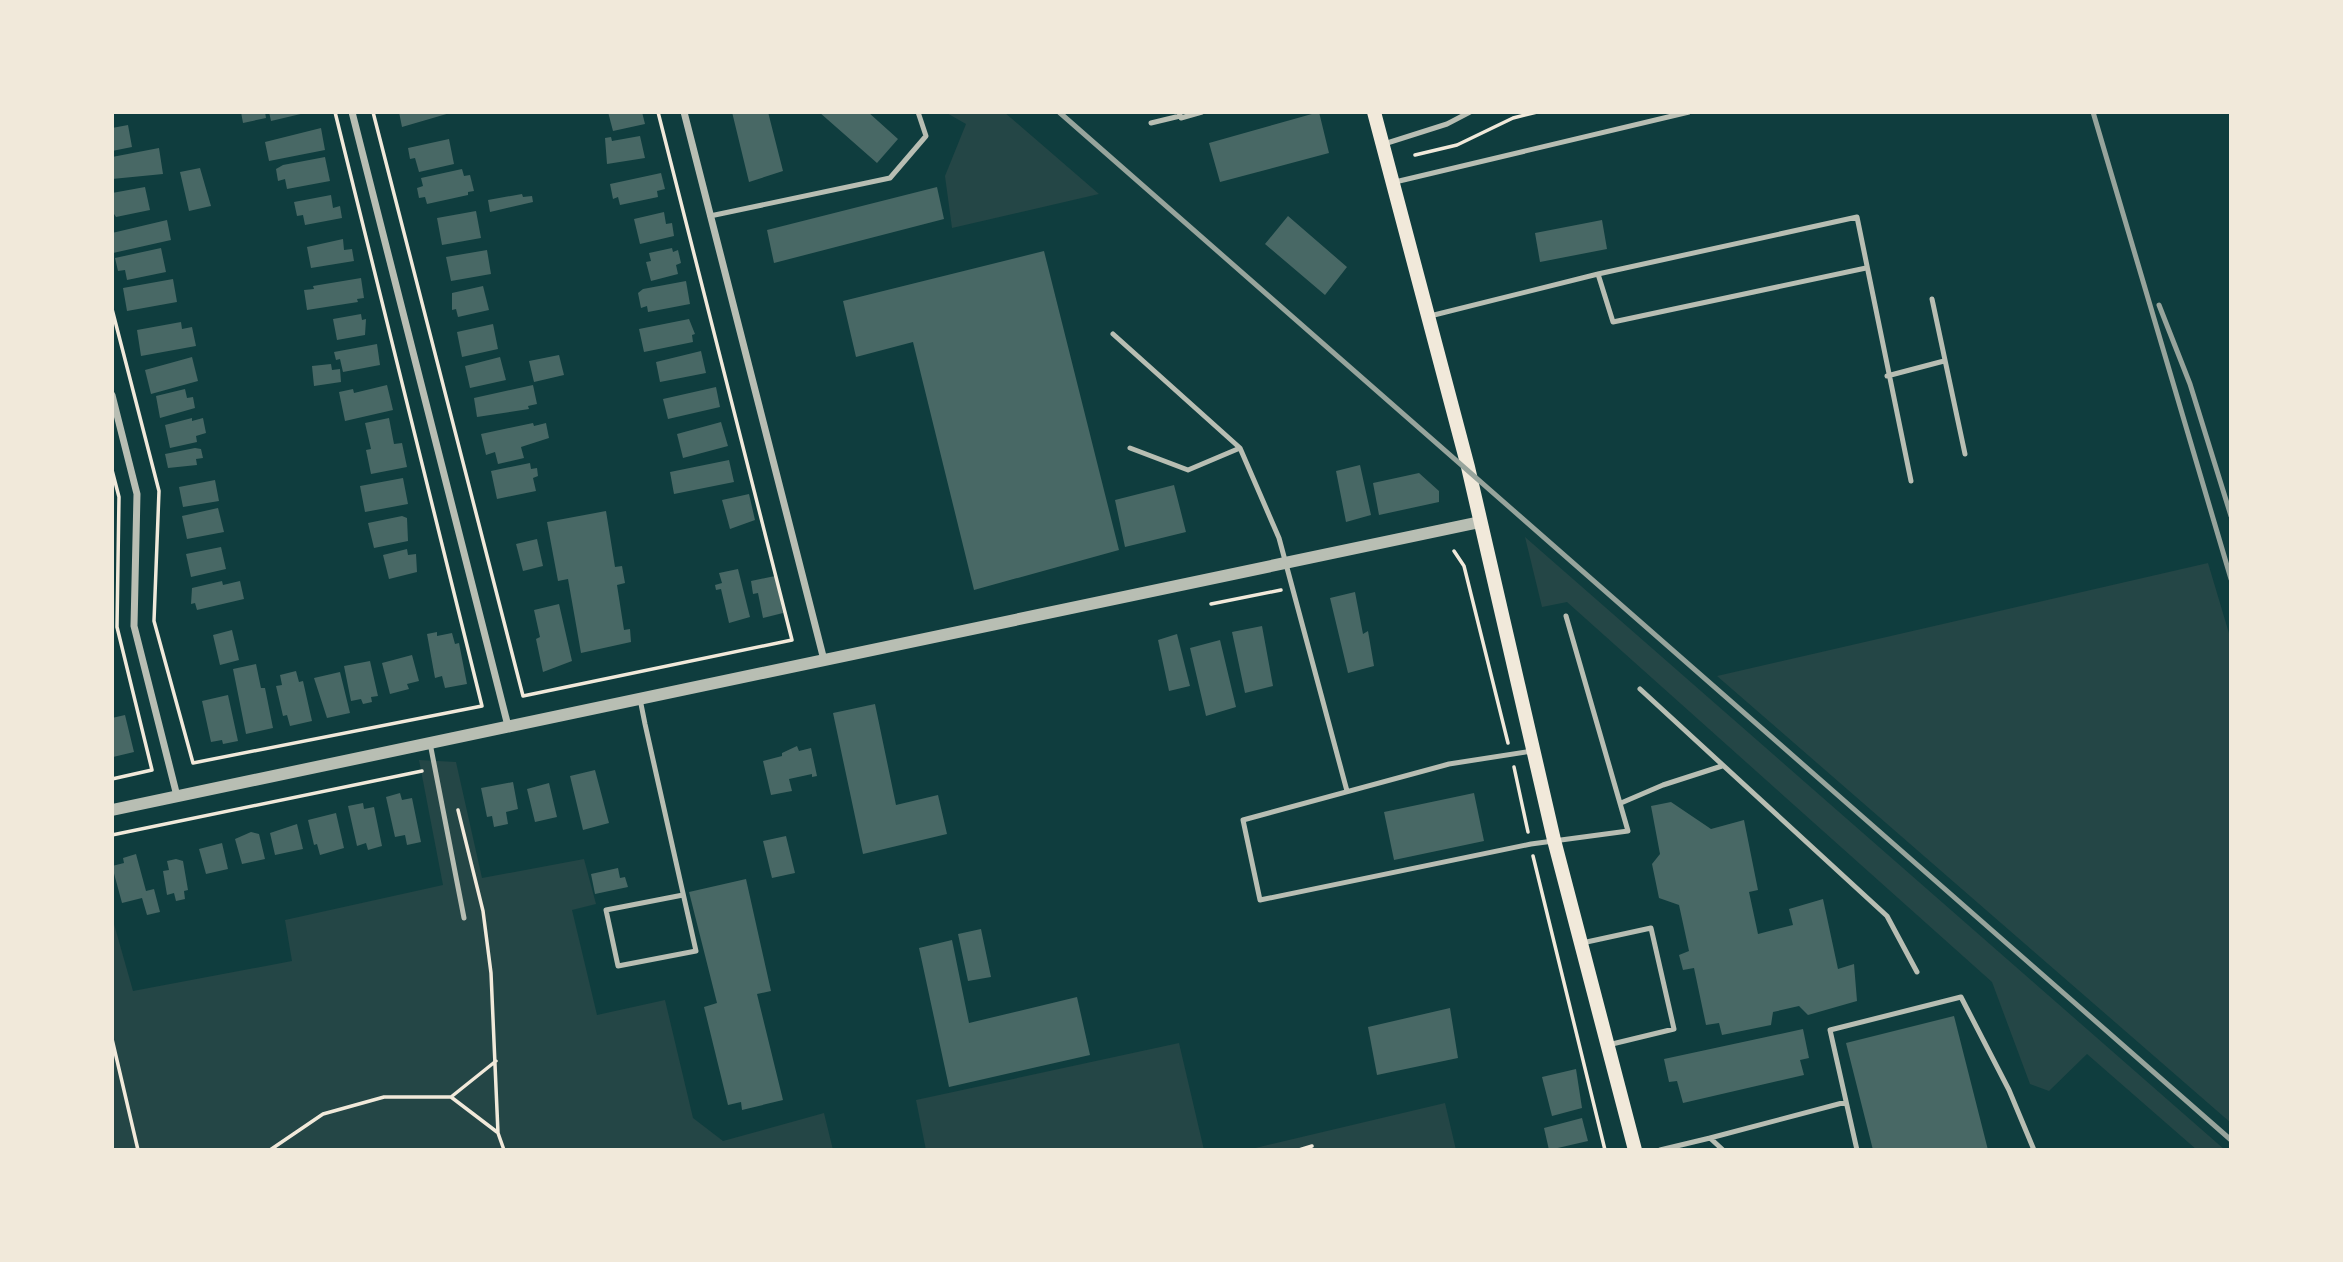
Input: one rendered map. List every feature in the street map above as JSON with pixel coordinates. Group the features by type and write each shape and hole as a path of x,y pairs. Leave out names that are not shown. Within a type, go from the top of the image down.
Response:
{"main road":[{"path":"1374,112 1480,522 1555,840 1635,1150"}],"street":[{"path":"352,112 509,726"},
{"path":"684,112 824,660"},
{"path":"112,395 137,494 134,626 177,796"},
{"path":"112,810 1480,522"}],"lane":[{"path":"710,216 890,178 926,136 918,112"},
{"path":"1151,123 1180,114 1202,112"},
{"path":"1382,144 1447,124 1470,112"},
{"path":"1392,183 1689,112"},
{"path":"1427,316 1598,274 1857,217 1887,376 1911,481"},
{"path":"1598,274 1613,322 1866,268"},
{"path":"1932,299 1965,454"},
{"path":"1113,334 1240,448 1279,537 1347,791"},
{"path":"1887,376 1944,361"},
{"path":"1130,448 1188,470 1240,448"},
{"path":"1535,750 1449,764 1243,820 1260,900 1555,840 1628,831 1566,616"},
{"path":"1640,689 1887,916 1917,972"},
{"path":"640,699 696,951 618,966 606,910 683,895"},
{"path":"430,743 464,918"},
{"path":"1621,803 1663,785 1722,766"},
{"path":"1581,943 1651,928 1674,1029 1608,1045"},
{"path":"1857,1150 1829,1030 1961,997 2009,1090 2034,1150"},
{"path":"1660,1150 1846,1102"},
{"path":"1710,1138 1723,1150"}],"path":[{"path":"112,309 159,491 154,621 193,763 482,706 335,112"},
{"path":"373,112 523,696 792,640 658,112"},
{"path":"1415,155 1457,145 1491,127 1537,112"},
{"path":"1211,604 1293,588"},
{"path":"112,835 435,767"},
{"path":"112,1039 138,1150"},
{"path":"452,1097 496,1061 498,1133 504,1150"},
{"path":"270,1150 323,1114 384,1097 452,1097 498,1133"},
{"path":"1298,1150 1312,1146"}],"shaded area":[{"path":"945,112 1004,112 1099,194 952,228 945,176 966,124"},
{"path":"1525,537 2225,1150 2197,1150 2087,1054 2049,1091 2030,1084 1992,982 1567,602 1542,607"},
{"path":"2208,563 2231,640 2231,1123 1717,676"},
{"path":"419,760 456,762 482,878 584,859 596,904 572,910 597,1015 665,1000 693,1118 723,1141 824,1113 833,1150 112,1150 112,917 133,991 292,961 285,920 443,885"},
{"path":"1179,1043 1204,1150 926,1150 916,1100"},
{"path":"1445,1103 1456,1150 1247,1150"}],"building":[{"path":"241,112 265,112 266,118 243,123"},
{"path":"269,112 305,112 305,113 271,121"},
{"path":"399,112 450,112 450,113 402,127"},
{"path":"608,112 642,112 645,124 613,131"},
{"path":"732,112 768,112 783,171 749,182"},
{"path":"819,112 868,112 898,139 877,163"},
{"path":"1319,112 1329,153 1220,182 1209,143"},
{"path":"128,125 132,147 112,151 112,128"},
{"path":"321,128 325,150 269,161 265,142"},
{"path":"640,136 645,158 607,164 605,138 611,137 612,141"},
{"path":"449,139 454,164 419,172 415,158 410,159 408,148"},
{"path":"159,148 163,174 112,179 112,157"},
{"path":"325,157 330,181 287,189 285,179 278,181 276,169 283,165"},
{"path":"200,168 211,206 189,211 180,172"},
{"path":"462,169 464,176 470,175 474,191 468,192 468,195 427,204 425,197 419,198 417,188 423,186 421,178"},
{"path":"661,173 665,189 657,191 658,197 620,205 618,197 613,199 610,184"},
{"path":"145,187 150,210 116,217 112,211 112,193"},
{"path":"937,187 944,219 774,263 767,230"},
{"path":"522,194 523,197 532,196 533,202 490,212 488,200"},
{"path":"331,195 333,208 340,206 342,218 305,225 303,215 297,216 294,202"},
{"path":"476,211 481,238 442,245 437,218"},
{"path":"664,212 666,224 672,223 674,236 640,244 634,219"},
{"path":"1288,216 1347,267 1325,295 1265,244"},
{"path":"167,220 171,240 113,253 112,233"},
{"path":"1602,220 1607,249 1540,262 1535,233"},
{"path":"343,239 344,250 352,249 354,261 311,268 307,247"},
{"path":"161,248 166,272 127,280 125,270 118,271 115,258"},
{"path":"672,248 673,252 678,250 681,263 676,265 678,274 651,281 646,262 651,261 649,253"},
{"path":"487,250 491,274 451,281 446,257"},
{"path":"1044,251 1119,550 974,590 913,342 856,357 843,301"},
{"path":"361,278 364,298 357,299 358,302 307,310 304,290"},
{"path":"173,279 177,302 127,311 123,288"},
{"path":"686,281 690,304 648,312 647,306 641,308 638,293 643,289"},
{"path":"483,286 489,310 458,317 456,309 452,310 452,293"},
{"path":"361,314 362,320 366,319 365,335 337,340 333,319"},
{"path":"689,319 695,334 692,335 693,342 644,352 639,329"},
{"path":"181,322 182,329 192,327 196,346 141,356 137,330"},
{"path":"493,324 498,349 462,357 457,332"},
{"path":"377,344 380,365 343,372 340,359 336,360 334,352"},
{"path":"701,351 706,373 660,382 656,362"},
{"path":"559,355 564,375 534,382 529,361"},
{"path":"192,357 198,381 151,394 145,370"},
{"path":"500,357 506,380 470,388 465,366"},
{"path":"331,364 332,370 340,369 341,382 314,386 312,366"},
{"path":"387,385 393,410 345,421 339,392 353,389 354,393"},
{"path":"533,385 537,404 528,406 529,409 477,417 474,398"},
{"path":"716,387 720,407 668,419 663,399"},
{"path":"185,389 187,398 193,397 195,408 160,418 156,396"},
{"path":"192,418 192,421 203,418 206,433 196,436 197,442 170,448 165,425"},
{"path":"389,418 394,444 402,443 407,467 371,474 366,450 371,449 365,423"},
{"path":"721,422 728,446 683,458 677,434"},
{"path":"533,423 534,426 546,423 549,438 521,447 524,458 498,464 495,452 486,455 481,434"},
{"path":"201,449 203,458 196,459 197,465 168,468 165,454"},
{"path":"729,460 734,482 674,494 670,472"},
{"path":"530,463 531,469 537,468 538,476 533,478 536,491 497,499 491,471"},
{"path":"1360,465 1371,515 1346,522 1336,471"},
{"path":"1419,473 1439,491 1439,502 1379,515 1373,483"},
{"path":"403,478 408,504 365,512 360,486"},
{"path":"215,480 219,501 183,507 179,487"},
{"path":"1174,485 1186,532 1125,547 1115,500"},
{"path":"749,494 755,520 730,529 722,500"},
{"path":"218,508 224,532 187,539 182,516"},
{"path":"606,511 615,567 622,566 625,583 617,585 624,630 630,629 631,642 581,653 568,579 558,581 547,522"},
{"path":"402,516 407,518 408,541 374,548 368,523"},
{"path":"537,539 543,566 523,571 516,544"},
{"path":"221,547 226,569 191,577 186,554"},
{"path":"407,549 408,555 416,554 417,572 389,579 383,555"},
{"path":"738,569 750,617 729,623 721,589 716,590 715,585 722,583 719,573"},
{"path":"775,576 783,613 763,618 758,593 753,594 751,581"},
{"path":"222,581 223,585 240,581 244,599 197,610 195,603 191,604 192,588"},
{"path":"1355,592 1363,634 1368,631 1374,666 1348,673 1330,598"},
{"path":"559,604 572,661 543,672 536,639 540,637 534,610"},
{"path":"1262,626 1273,686 1245,693 1232,632"},
{"path":"232,630 239,660 220,665 213,635"},
{"path":"437,632 437,636 452,633 455,644 459,643 467,684 445,688 442,676 435,678 427,634"},
{"path":"1177,634 1190,686 1169,691 1158,640"},
{"path":"1220,640 1236,707 1206,716 1190,648"},
{"path":"412,655 419,681 407,684 409,689 390,694 382,663"},
{"path":"370,661 378,696 371,697 372,702 363,704 361,699 351,701 344,666"},
{"path":"256,664 261,688 265,688 273,728 246,734 233,669"},
{"path":"296,671 299,682 303,681 312,721 290,726 287,715 283,716 276,686 282,685 280,675"},
{"path":"340,672 350,713 327,718 314,678"},
{"path":"228,695 238,741 223,744 222,740 211,742 202,701"},
{"path":"875,704 896,805 938,795 947,834 863,854 833,713"},
{"path":"125,715 134,752 113,757 112,718"},
{"path":"797,746 799,751 811,748 817,776 812,777 812,774 789,779 792,791 771,795 763,761 782,756 782,753"},
{"path":"595,770 609,823 583,830 570,776"},
{"path":"513,782 518,809 506,812 508,824 494,827 492,816 487,817 481,788"},
{"path":"549,783 557,817 535,822 527,789"},
{"path":"400,793 402,800 412,798 421,842 407,845 405,835 395,837 386,797"},
{"path":"1474,793 1484,841 1394,860 1384,812"},
{"path":"1671,802 1711,829 1744,820 1758,890 1749,892 1758,934 1793,925 1789,909 1823,899 1838,969 1854,964 1857,1001 1808,1015 1799,1006 1773,1012 1771,1025 1722,1035 1719,1023 1706,1025 1694,968 1683,970 1679,955 1689,951 1679,905 1659,898 1652,864 1660,854 1651,806"},
{"path":"363,803 364,809 374,807 382,846 368,850 366,843 357,846 348,806"},
{"path":"336,813 344,848 320,855 317,844 314,845 308,820"},
{"path":"297,824 303,849 275,855 270,833"},
{"path":"251,832 259,834 265,859 242,864 235,839"},
{"path":"786,836 795,873 772,878 763,841"},
{"path":"222,843 228,869 206,874 199,849"},
{"path":"136,854 146,891 154,889 160,912 147,915 142,898 122,903 112,866 124,863 123,858"},
{"path":"167,861 183,861 188,890 184,891 185,899 176,901 174,893 167,895 163,871 169,870"},
{"path":"618,868 620,878 625,877 628,887 595,894 591,874"},
{"path":"746,879 771,991 757,994 783,1100 742,1110 741,1102 728,1105 704,1007 717,1003 689,892"},
{"path":"981,929 991,977 968,981 958,934"},
{"path":"952,940 969,1023 1077,997 1090,1055 949,1087 919,948"},
{"path":"1450,1008 1458,1058 1377,1075 1368,1027"},
{"path":"1954,1016 1988,1150 1873,1150 1846,1043"},
{"path":"1803,1029 1809,1058 1800,1060 1804,1075 1683,1103 1677,1081 1669,1082 1664,1059"},
{"path":"1576,1069 1582,1108 1552,1116 1542,1077"},
{"path":"1582,1118 1588,1141 1549,1150 1544,1128"}],"railway":[{"path":"1059,112 2231,1140"},
{"path":"2093,112 2231,579"},
{"path":"2159,305 2190,384 2231,516"}]}
